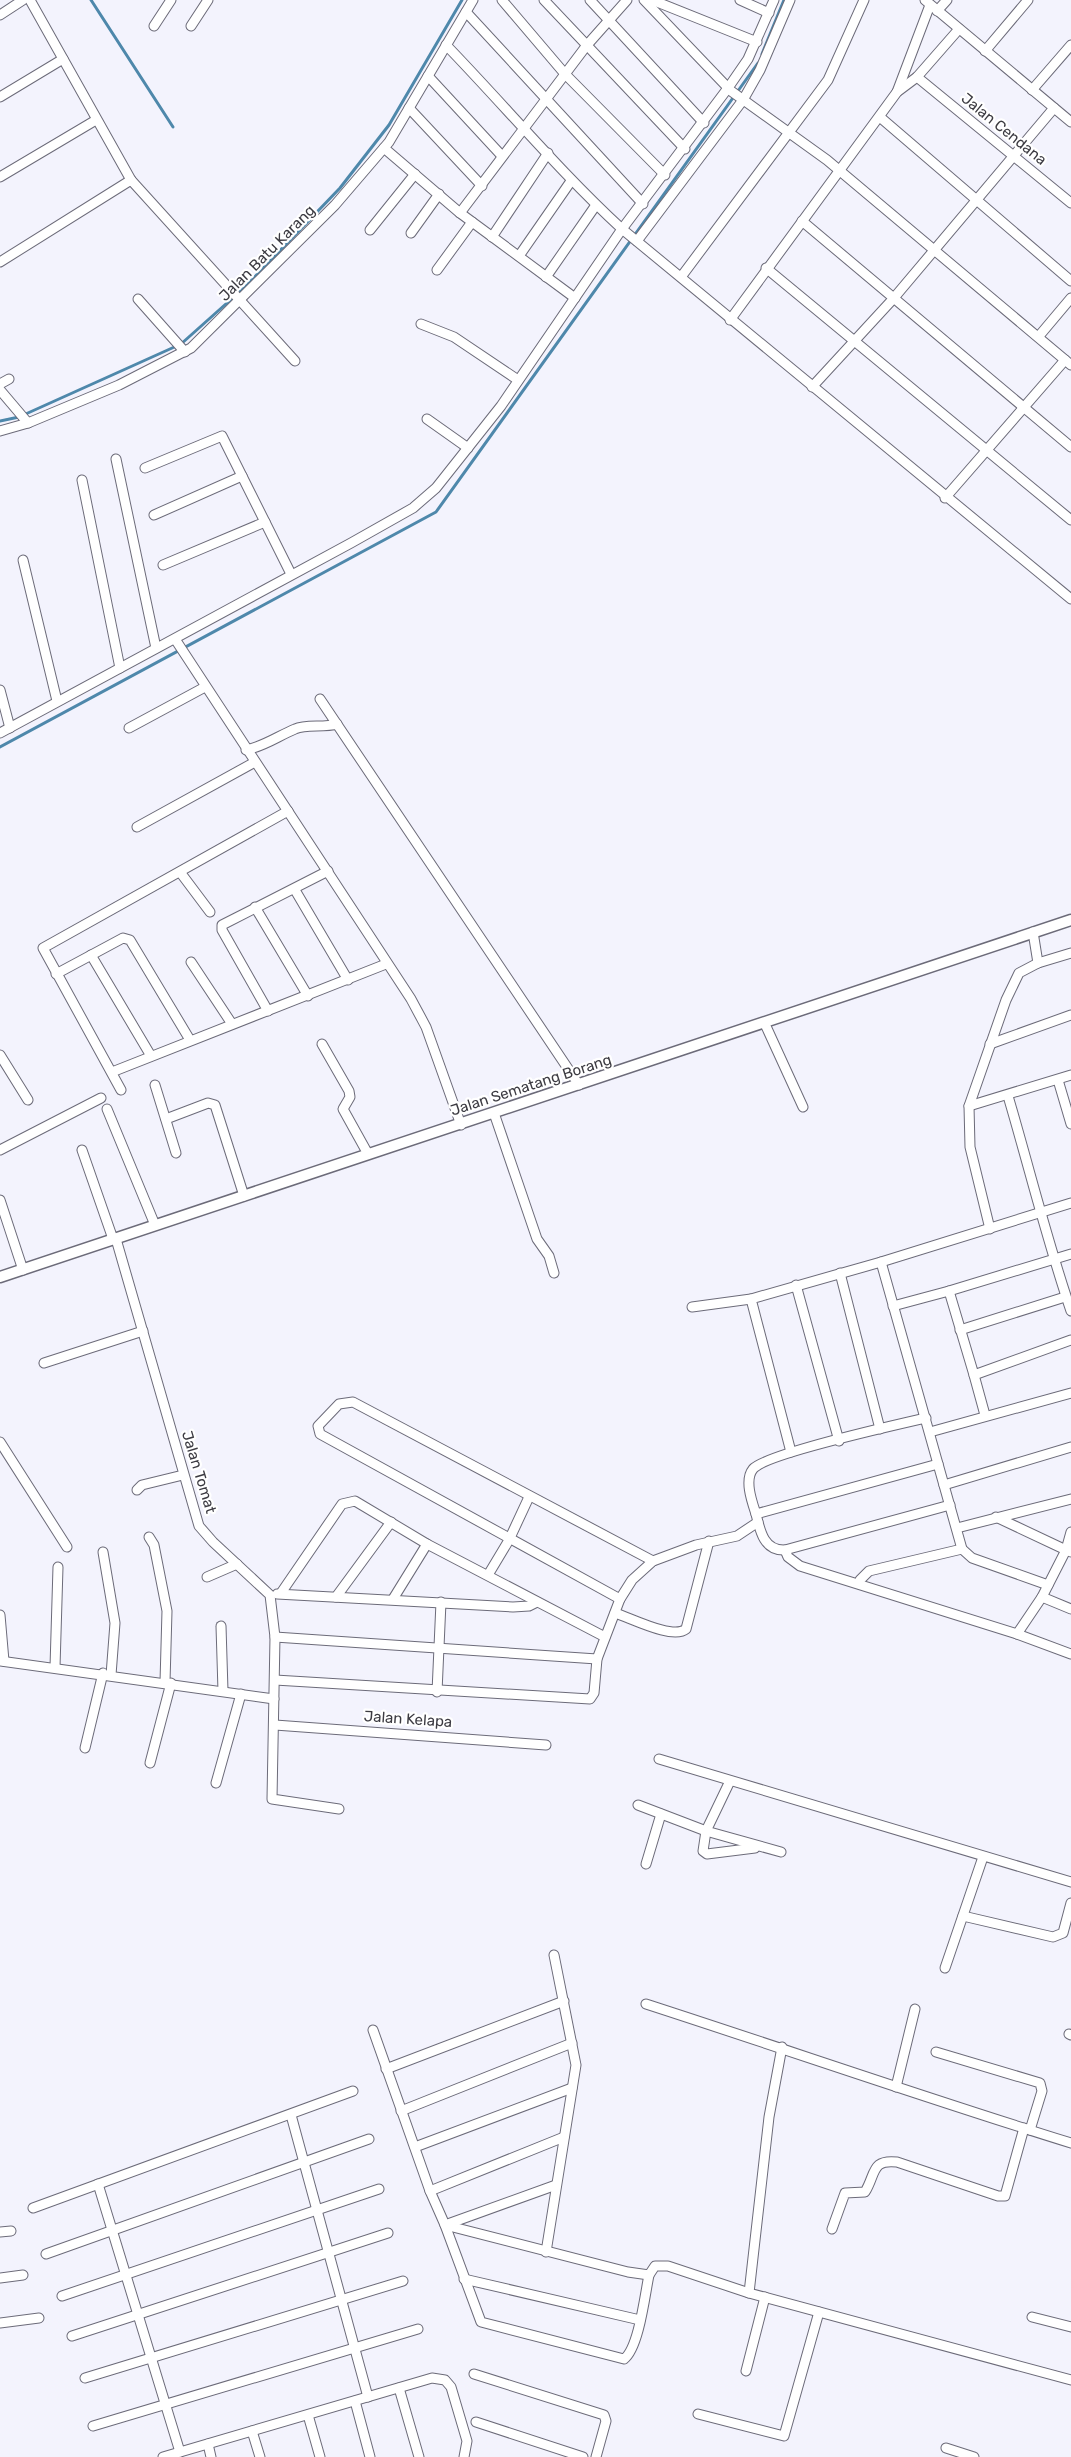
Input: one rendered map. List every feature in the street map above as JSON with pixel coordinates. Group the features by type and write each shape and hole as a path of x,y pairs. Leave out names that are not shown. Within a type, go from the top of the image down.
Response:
{"street":[{"path":"0,15 24,0"},
{"path":"30,0 131,180 295,361"},
{"path":"154,26 171,0"},
{"path":"191,26 208,0"},
{"name":"Jalan Batu Karang","path":"0,431 119,386 182,348 240,298 335,205 384,148 472,0"},
{"path":"502,0 565,74 665,175"},
{"path":"544,0 685,149"},
{"path":"590,0 704,123"},
{"path":"460,213 587,45 627,0"},
{"path":"644,0 735,94 837,170 1068,362 1023,407 945,498"},
{"path":"652,0 757,42"},
{"path":"740,0 769,13"},
{"path":"637,240 735,94 774,0"},
{"path":"0,733 156,648 176,641 291,574 412,508 436,489 704,123 760,70 790,0"},
{"path":"681,277 828,80 864,0"},
{"path":"931,5 947,0"},
{"path":"985,51 1028,0"},
{"path":"931,5 1071,122"},
{"path":"729,320 837,170 881,118 897,92 931,5"},
{"path":"466,12 643,204"},
{"path":"897,92 917,77 959,29"},
{"path":"446,45 548,153 571,181 596,205 729,320 1071,599"},
{"path":"1032,90 1071,45"},
{"path":"0,96 63,59"},
{"path":"428,76 502,156"},
{"name":"Jalan Cendana","path":"917,77 1071,203"},
{"path":"409,108 482,186"},
{"path":"812,387 893,299 974,200 1054,108"},
{"path":"881,118 1071,281"},
{"path":"0,177 96,120"},
{"path":"384,148 460,213 575,298"},
{"path":"492,237 548,153"},
{"path":"370,230 415,174"},
{"path":"0,262 131,180"},
{"path":"519,256 571,181"},
{"path":"411,233 439,195"},
{"path":"546,277 596,205"},
{"path":"802,221 1071,447"},
{"path":"437,270 472,222"},
{"path":"766,268 1071,520"},
{"path":"1039,336 1071,298"},
{"path":"138,299 182,348"},
{"path":"421,324 454,337 518,380"},
{"path":"0,384 9,379"},
{"path":"0,390 26,420"},
{"path":"428,419 468,447"},
{"path":"145,468 219,435 224,439 291,574"},
{"path":"116,459 156,648"},
{"path":"154,515 242,476"},
{"path":"82,480 120,668"},
{"path":"163,565 265,522"},
{"path":"23,560 57,702"},
{"path":"176,641 328,871 426,1027 461,1125"},
{"path":"129,728 205,687"},
{"path":"0,690 10,728"},
{"path":"320,699 579,1085"},
{"path":"246,750 260,747 295,729 321,728 337,724"},
{"path":"137,827 255,762"},
{"path":"121,1090 43,948 288,811"},
{"path":"268,1011 221,927 255,907 295,890 328,871"},
{"path":"180,872 210,912"},
{"path":"295,890 348,980"},
{"path":"255,907 308,996"},
{"name":"Jalan Sematang Borang","path":"0,1277 368,1154 461,1125 496,1118 579,1085 1071,920"},
{"path":"1033,932 1037,961"},
{"path":"56,974 123,938 130,940 190,1040"},
{"path":"990,1229 970,1147 969,1106 1017,976 1037,961 1071,953"},
{"path":"91,955 151,1056"},
{"path":"190,962 232,1024"},
{"path":"112,1072 387,964"},
{"path":"990,1044 1071,1015"},
{"path":"765,1023 802,1107"},
{"path":"322,1044 349,1090 350,1096 343,1109 368,1154"},
{"path":"0,1055 28,1100"},
{"path":"969,1106 1071,1075"},
{"path":"1058,1080 1071,1124"},
{"path":"155,1085 176,1153"},
{"path":"1008,1095 1042,1212 1052,1259 1071,1309"},
{"path":"0,1150 101,1098"},
{"path":"166,1119 208,1103 215,1105 244,1196"},
{"path":"107,1109 155,1225"},
{"path":"496,1118 537,1239 549,1256 554,1273"},
{"name":"Jalan Tomat","path":"82,1150 115,1239 199,1526 270,1595"},
{"path":"0,1200 23,1270"},
{"path":"693,1307 751,1299 881,1262 1071,1203"},
{"path":"893,1306 1071,1254"},
{"path":"881,1262 962,1549 972,1558 1048,1585"},
{"path":"840,1273 880,1429"},
{"path":"796,1285 839,1440"},
{"path":"950,1291 985,1415"},
{"path":"960,1330 1065,1297"},
{"path":"751,1299 791,1452"},
{"path":"44,1363 143,1331"},
{"path":"974,1375 1071,1340"},
{"path":"930,1432 1071,1392"},
{"path":"620,1599 320,1434 318,1426 339,1404 353,1402 654,1561"},
{"path":"926,1418 791,1452 753,1469 749,1480 757,1518 768,1546 785,1550 950,1505"},
{"path":"0,1442 67,1547"},
{"path":"944,1485 1071,1447"},
{"path":"275,1680 586,1700 594,1693 597,1659 620,1599 632,1580 654,1561 709,1541 737,1536 757,1518 938,1464"},
{"path":"137,1490 142,1485 183,1475"},
{"path":"488,1575 509,1539 529,1497"},
{"path":"957,1528 1071,1499"},
{"path":"281,1593 342,1504 355,1501 427,1544 605,1636"},
{"path":"996,1517 1069,1551"},
{"path":"336,1597 391,1522"},
{"path":"1017,1634 1069,1551 1071,1532"},
{"path":"149,1537 154,1545 167,1611 168,1683 150,1763"},
{"path":"615,1613 671,1633 683,1632 686,1629 709,1541"},
{"path":"393,1599 427,1544"},
{"path":"860,1584 860,1580 869,1571 962,1549"},
{"path":"785,1550 788,1557 801,1566 1017,1634 1071,1654"},
{"path":"85,1748 107,1674 115,1623 102,1552"},
{"path":"207,1577 237,1564"},
{"path":"55,1667 58,1567"},
{"path":"339,1809 272,1798 275,1637 270,1595 281,1593 524,1607 537,1602"},
{"path":"1042,1597 1071,1609"},
{"path":"437,1692 437,1646 441,1602"},
{"path":"0,1615 2,1661 274,1699"},
{"path":"221,1626 223,1691"},
{"path":"275,1637 437,1646 597,1659"},
{"path":"216,1783 241,1694"},
{"name":"Jalan Kelapa","path":"274,1725 543,1744"},
{"path":"659,1759 1071,1882"},
{"path":"730,1781 706,1831 703,1850 707,1854 760,1848"},
{"path":"638,1805 706,1831 760,1848 781,1852"},
{"path":"646,1864 661,1814"},
{"path":"945,1968 983,1857"},
{"path":"963,1916 1053,1937 1063,1933 1071,1903"},
{"path":"546,2252 576,2065 554,1954"},
{"path":"387,2069 564,2001"},
{"path":"646,2004 1071,2143"},
{"path":"896,2087 915,2008"},
{"path":"373,2030 430,2191 445,2225 479,2319 484,2325 619,2359 627,2357 640,2320 649,2276 655,2266 668,2266 749,2293 1071,2380"},
{"path":"401,2110 572,2043"},
{"path":"749,2293 769,2117 782,2047"},
{"path":"832,2229 844,2193 865,2192 878,2164 883,2161 897,2162 998,2196 1005,2196 1042,2091 1040,2083 936,2052"},
{"path":"415,2147 572,2088"},
{"path":"33,2208 353,2091"},
{"path":"291,2115 369,2397"},
{"path":"430,2191 564,2137"},
{"path":"46,2254 369,2139"},
{"path":"98,2184 180,2452"},
{"path":"445,2225 556,2185"},
{"path":"62,2296 379,2189"},
{"path":"445,2225 649,2276"},
{"path":"0,2232 11,2231"},
{"path":"72,2336 388,2233"},
{"path":"0,2278 23,2275"},
{"path":"464,2278 640,2320"},
{"path":"85,2378 403,2281"},
{"path":"746,2371 765,2297"},
{"path":"698,2414 784,2436 819,2312"},
{"path":"1032,2317 1071,2327"},
{"path":"0,2323 39,2318"},
{"path":"93,2426 418,2329"},
{"path":"474,2374 604,2415 606,2421 596,2457"},
{"path":"163,2457 432,2378 444,2380 454,2394 467,2441 464,2457"},
{"path":"399,2388 419,2457"},
{"path":"356,2401 370,2457"},
{"path":"308,2415 320,2457"},
{"path":"476,2422 583,2457"},
{"path":"252,2431 260,2457"},
{"path":"207,2444 211,2457"},
{"path":"946,2448 974,2457"}],"waterway":[{"path":"91,0 173,127"},
{"path":"0,421 19,417 181,344 246,286 340,188 389,125 462,0"},
{"path":"762,54 784,0"},
{"path":"0,747 436,512 758,63"}]}
